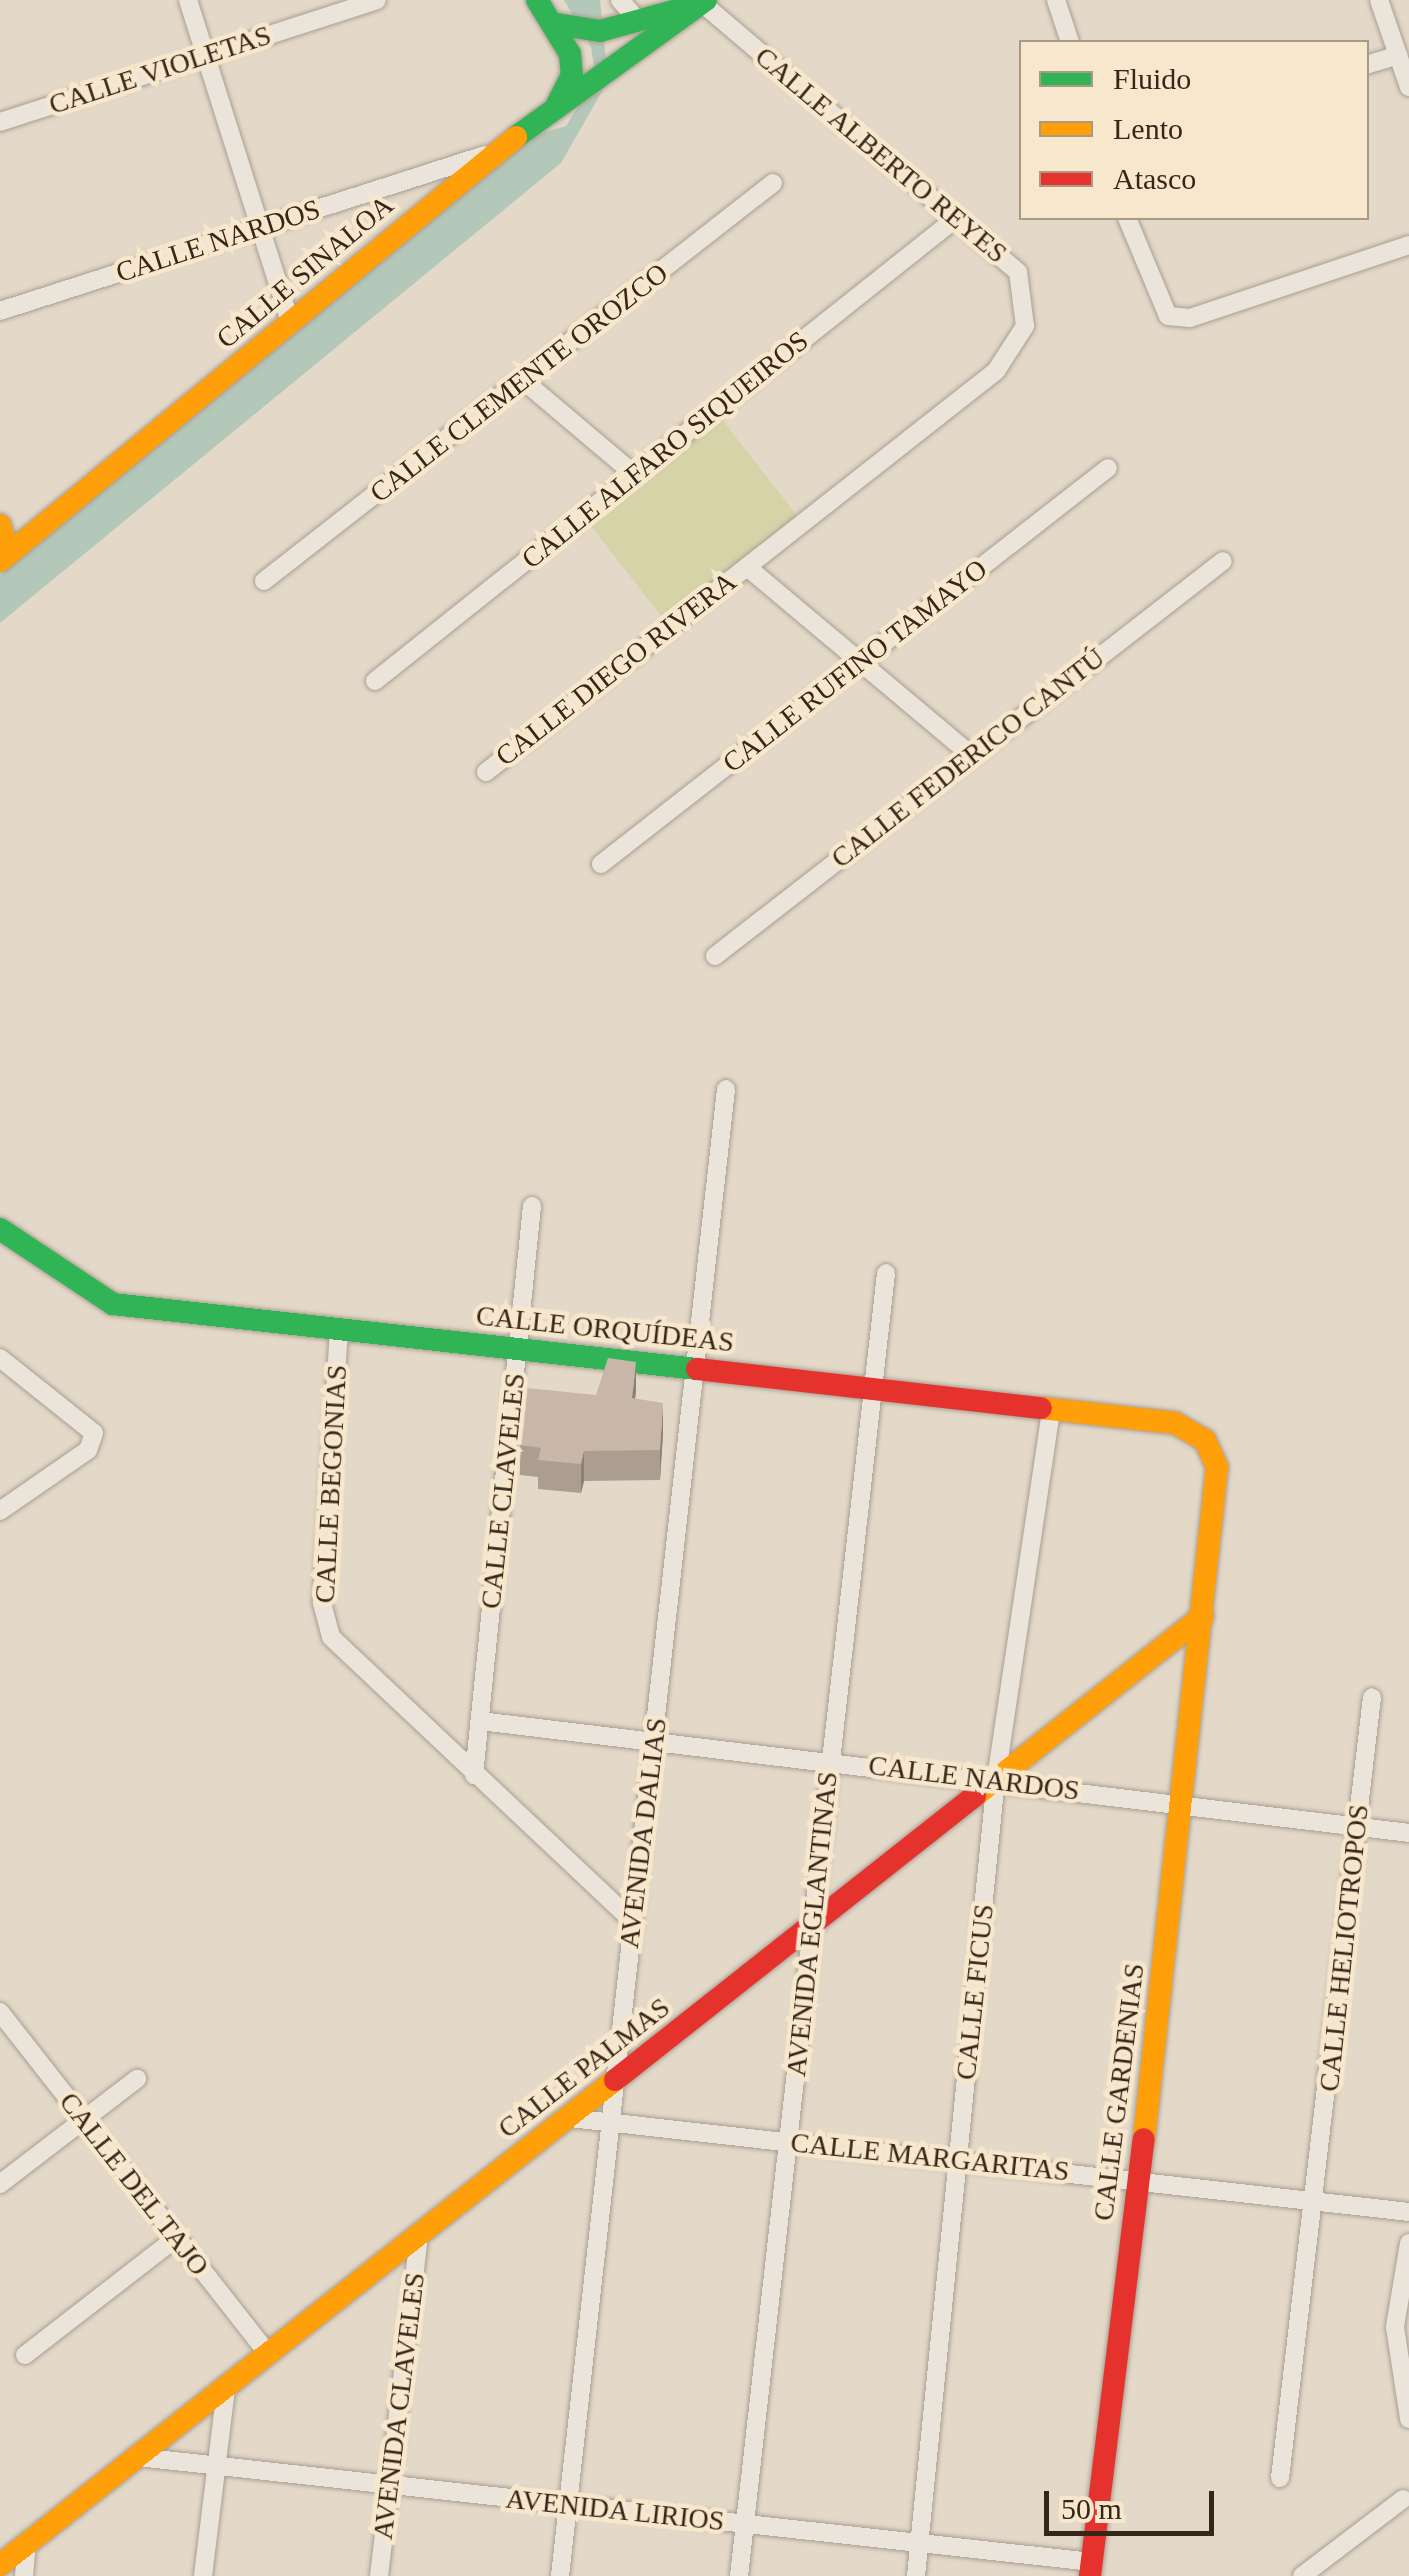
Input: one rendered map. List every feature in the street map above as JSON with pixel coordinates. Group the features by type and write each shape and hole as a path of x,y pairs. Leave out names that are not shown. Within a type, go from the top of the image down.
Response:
{"street":[{"path":"188,0 291,324"},
{"name":"CALLE VIOLETAS","path":"0,122 377,0"},
{"path":"536,0 568,26 627,24 704,2"},
{"path":"620,0 627,24"},
{"path":"1056,0 1069,40"},
{"path":"1379,0 1409,87"},
{"name":"CALLE SINALOA","path":"4,557 291,324 494,152 619,68 704,2"},
{"name":"CALLE ALBERTO REYES","path":"704,2 1018,272 1024,326"},
{"path":"555,110 572,75 568,26"},
{"path":"1369,65 1398,56"},
{"name":"CALLE NARDOS","path":"0,310 494,152"},
{"name":"CALLE CLEMENTE OROZCO","path":"264,581 525,382 773,184"},
{"name":"CALLE ALFARO SIQUEIROS","path":"374,681 955,219"},
{"path":"1129,220 1168,316 1190,318 1409,246"},
{"name":"CALLE DIEGO RIVERA","path":"486,772 996,371 1024,326"},
{"path":"525,382 634,474"},
{"name":"CALLE RUFINO TAMAYO","path":"601,864 1108,468"},
{"path":"0,525 4,557"},
{"name":"CALLE FEDERICO CANTÚ","path":"715,956 1224,560"},
{"name":"CALLE DIEGO RIVERA","path":"746,567 970,754"},
{"name":"AVENIDA DALIAS","path":"560,2576 726,1089"},
{"name":"CALLE CLAVELES","path":"474,1775 532,1206"},
{"name":"CALLE ORQUÍDEAS","path":"0,1229 113,1304 1175,1423 1215,1454"},
{"name":"AVENIDA EGLANTINAS","path":"739,2576 886,1273"},
{"name":"CALLE BEGONIAS","path":"339,1330 322,1603 331,1637 474,1775"},
{"path":"0,1358 94,1432 88,1450 0,1511"},
{"name":"CALLE FICUS","path":"916,2576 996,1780 1051,1409"},
{"name":"CALLE GARDENIAS","path":"1091,2569 1185,1804 1215,1454"},
{"name":"CALLE PALMAS","path":"0,2566 1203,1616"},
{"name":"CALLE HELIOTROPOS","path":"1280,2478 1316,2199 1372,1697"},
{"name":"CALLE NARDOS","path":"480,1721 996,1780 1409,1833"},
{"path":"474,1775 633,1922"},
{"name":"CALLE DEL TAJO","path":"0,2012 269,2355"},
{"path":"0,2184 137,2079"},
{"name":"CALLE MARGARITAS","path":"570,2118 1409,2212"},
{"name":"AVENIDA CLAVELES","path":"379,2576 420,2236"},
{"path":"25,2354 176,2237"},
{"path":"1409,2243 1395,2327 1409,2419"},
{"path":"203,2576 226,2388"},
{"name":"AVENIDA LIRIOS","path":"138,2457 919,2543 1091,2569"},
{"path":"1302,2576 1403,2500"},
{"path":"24,2576 27,2544"}],"shaded area":[{"path":"564,0 600,0 608,81 561,163 0,623 0,575 535,135 566,126 596,78 591,47"},
{"path":"717,413 800,519 667,623 584,517"}],"building":[{"path":"608,1358 636,1362 632,1398 663,1403 660,1450 584,1451 581,1464 538,1460 541,1448 520,1445 527,1388 596,1395"}],"traffic: fast":[{"path":"537,0 570,54 572,75 555,109"},
{"path":"516,137 706,0"},
{"path":"557,24 600,31 688,7"},
{"path":"0,1229 113,1304 697,1369"}],"traffic: slow":[{"path":"0,561 516,137"},
{"path":"0,525 9,554"},
{"path":"1041,1408 1175,1423 1205,1440 1217,1467 1144,2139"},
{"path":"975,1796 1203,1616"},
{"path":"0,2565 615,2080"}],"traffic: jam":[{"path":"697,1369 1041,1408"},
{"path":"615,2080 975,1796"},
{"path":"1090,2576 1144,2139"}]}
